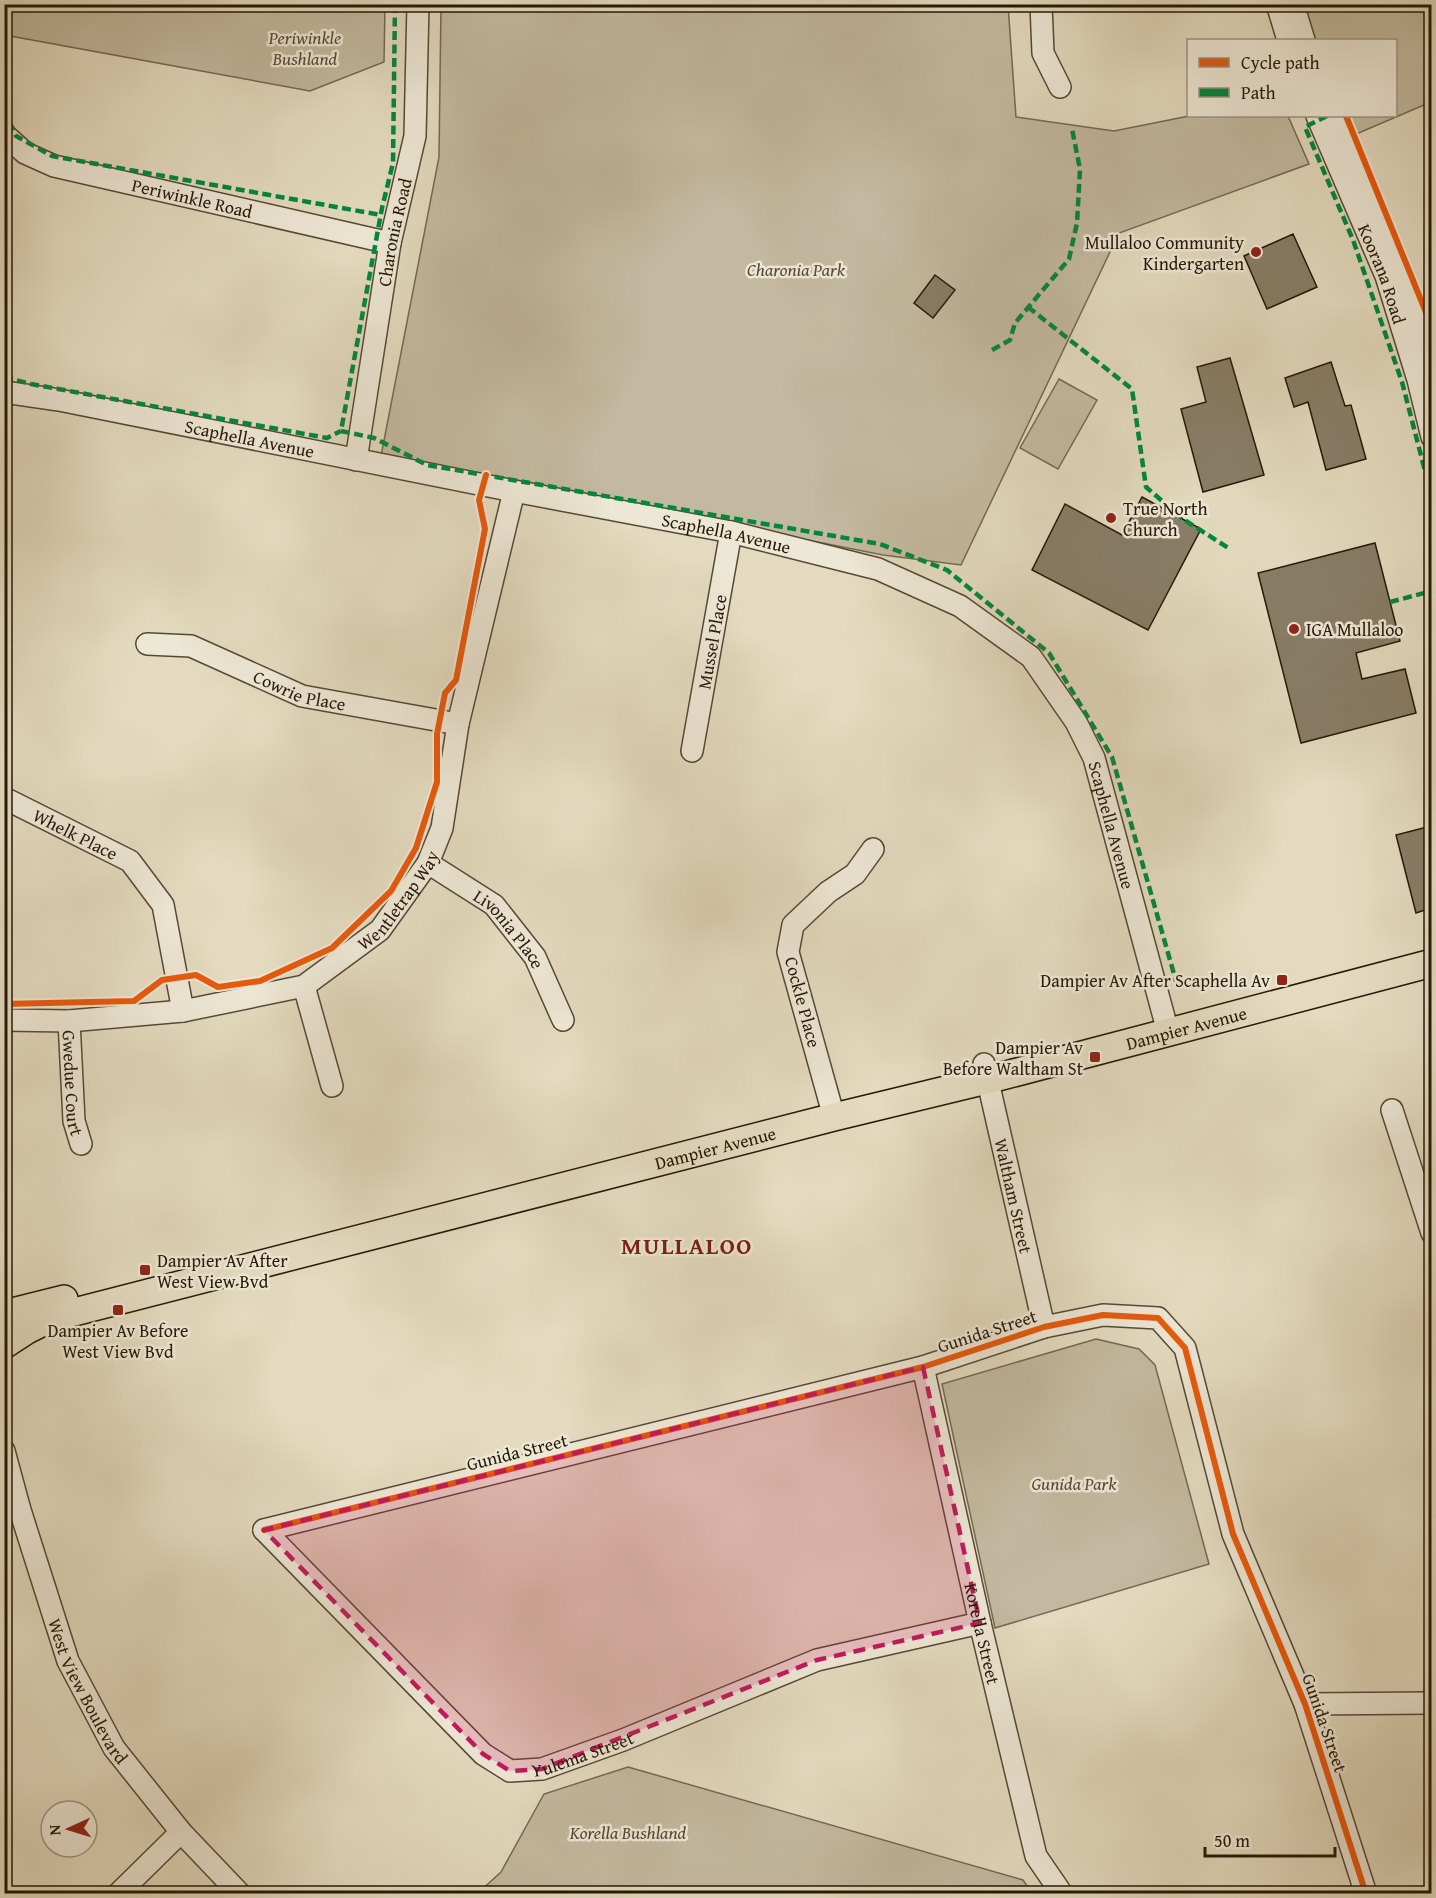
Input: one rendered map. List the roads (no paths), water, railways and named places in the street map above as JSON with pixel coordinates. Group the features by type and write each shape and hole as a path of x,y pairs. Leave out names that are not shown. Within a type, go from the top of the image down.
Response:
{"main road":[{"name":"Dampier Avenue","path":"1166,1025 1431,946"},
{"name":"Dampier Avenue","path":"4,1314 985,1072 1166,1025 1431,963"},
{"name":"Dampier Avenue","path":"4,1345 51,1318 832,1110"}],"street":[{"name":"Charonia Road","path":"356,460 390,243 415,136 417,4"},
{"path":"1041,4 1043,53 1060,87"},
{"path":"1277,4 1288,39"},
{"path":"1293,4 1304,39"},
{"name":"Koorana Road","path":"1317,117 1378,255 1427,375"},
{"name":"Koorana Road","path":"1335,117 1378,214 1401,275 1427,375 1431,436"},
{"name":"Periwinkle Road","path":"4,134 25,153 54,166 390,243"},
{"name":"Scaphella Avenue","path":"4,392 59,400 731,532 878,569 960,606 1031,657 1076,722 1094,758 1166,1025"},
{"name":"Wentletrap Way","path":"4,1020 69,1021 183,1011 304,986 380,930 428,863 442,828 458,724 514,491"},
{"name":"Mussel Place","path":"692,751 731,532"},
{"name":"Cowrie Place","path":"147,644 191,646 302,696 458,724"},
{"name":"Whelk Place","path":"4,798 130,861 163,905 183,1011"},
{"name":"Cockle Place","path":"832,1110 788,952 793,925 828,892 855,874 873,849"},
{"name":"Livonia Place","path":"428,863 494,905 535,957 563,1020"},
{"path":"304,986 332,1086"},
{"name":"Gwedue Court","path":"69,1021 74,1121 81,1144"},
{"name":"Waltham Street","path":"985,1072 1044,1327"},
{"path":"1392,1110 1431,1230"},
{"name":"Gunida Street","path":"264,1530 922,1367 1044,1327 1103,1315 1158,1318 1185,1348 1233,1534 1305,1704 1366,1893"},
{"name":"Korella Street","path":"922,1367 1036,1856 1062,1893"},
{"name":"West View Boulevard","path":"4,1451 20,1510 68,1662 114,1748 181,1832 240,1893"},
{"name":"Yulema Street","path":"264,1530 483,1754 510,1771 542,1769 622,1740 817,1660 980,1623"},
{"path":"1305,1704 1431,1703"},
{"path":"118,1893 181,1832"}],"place":[{"name":"Mullaloo Community Kindergarten","path":"1256,252"},
{"name":"True North Church","path":"1111,518"},
{"name":"IGA Mullaloo","path":"1294,629"},
{"name":"Dampier Av After Scaphella Av","path":"1282,980"},
{"name":"Dampier Av Before Waltham St","path":"1095,1057"},
{"name":"Dampier Av After West View Bvd","path":"145,1270"},
{"name":"Dampier Av Before West View Bvd","path":"118,1310"}],"district":[{"name":"MULLALOO","path":"687,1245"}],"park label":[{"name":"Periwinkle Bushland","path":"305,47"},
{"name":"Charonia Park","path":"796,269"},
{"name":"Gunida Park","path":"1074,1483"},
{"name":"Korella Bushland","path":"628,1832"}]}
